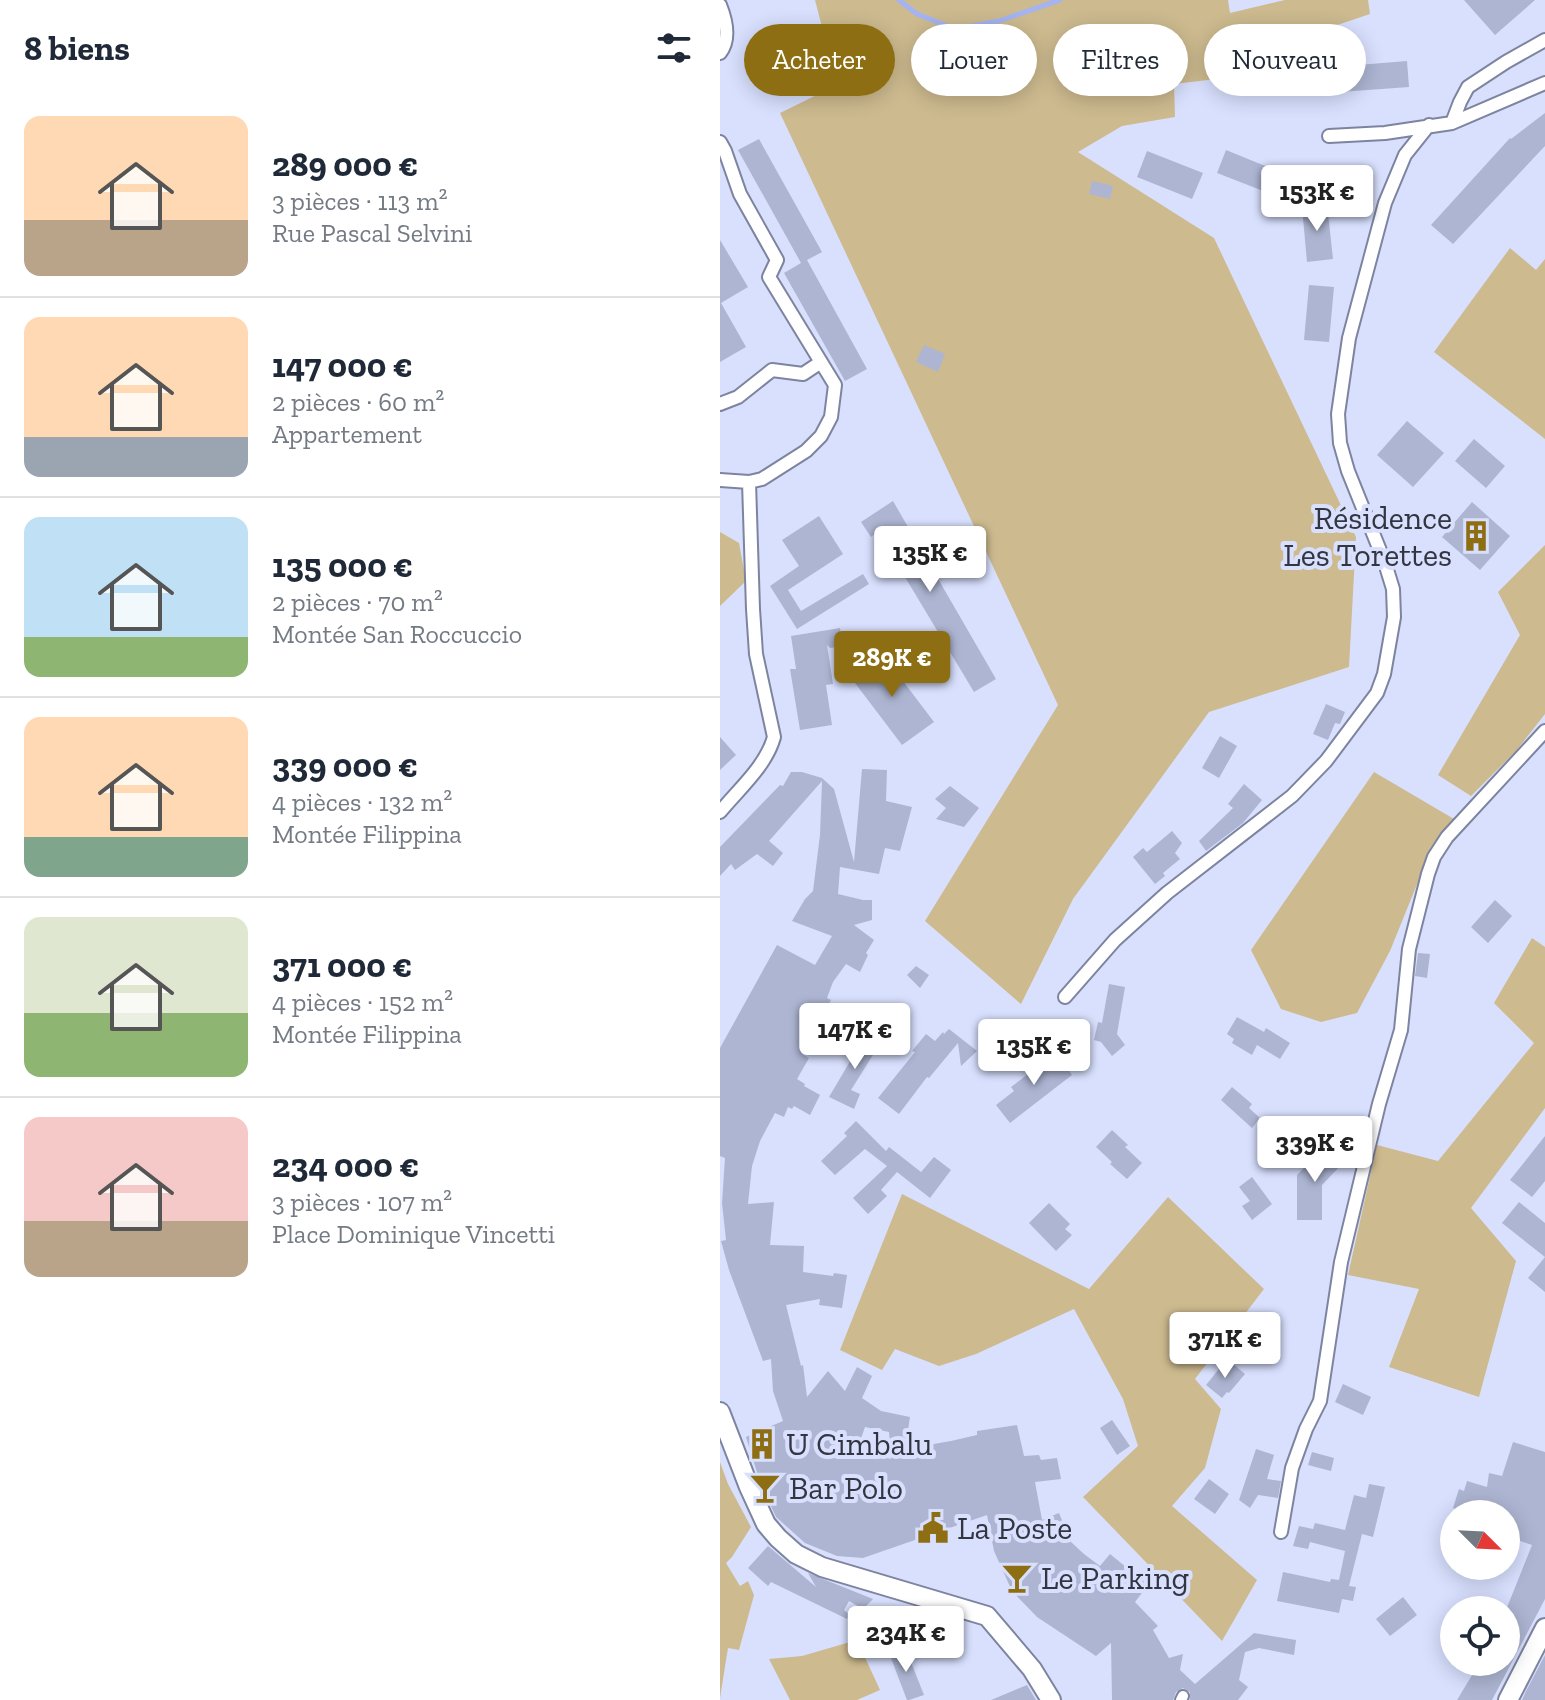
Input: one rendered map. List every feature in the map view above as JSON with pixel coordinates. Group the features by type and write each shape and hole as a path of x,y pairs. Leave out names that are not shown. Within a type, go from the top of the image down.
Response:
{"main road":[{"path":"720,1412 766,1524 796,1554 822,1567 987,1616 1032,1669 1051,1700"},
{"path":"1508,1700 1545,1628"}],"street":[{"path":"720,5 726,20 726,45 720,53"},
{"path":"1452,123 1468,87 1545,40"},
{"path":"1329,136 1385,133 1452,123 1545,83"},
{"path":"1065,997 1115,940 1167,893 1292,796 1326,761 1377,693 1384,674 1394,617 1393,589 1348,471 1340,443 1338,414 1349,338 1385,203 1405,155 1429,125"},
{"path":"720,142 740,194 777,260 769,277 835,385 831,417 821,436 806,451 762,479 749,482 720,480"},
{"path":"720,404 738,397 772,370 803,374 821,362"},
{"path":"720,812 764,760 771,750 774,737 756,654 749,482"},
{"path":"1281,1532 1292,1468 1320,1401 1341,1262 1379,1104 1401,1030 1409,949 1428,874 1434,857 1447,837 1545,731"}],"shaded area":[{"path":"815,0 1228,0 1230,13 1285,0 1368,0 1370,14 1340,24 1204,24 1204,80 1188,82 1188,24 1053,24 1053,96 1174,96 1175,117 1122,126 1078,152 1214,238 1356,537 1349,667 1209,712 1073,899 1021,1004 925,921 1058,705 780,113 815,96 895,96 895,24 821,24"},
{"path":"1510,248 1536,270 1545,259 1545,439 1434,352"},
{"path":"720,532 739,543 746,581 720,606"},
{"path":"1545,545 1545,714 1516,751 1471,796 1438,775 1520,635 1498,592"},
{"path":"1374,772 1454,819 1424,867 1390,951 1357,1013 1321,1022 1281,1009 1251,950"},
{"path":"1532,938 1545,947 1545,1108 1471,1208 1516,1261 1479,1397 1389,1367 1419,1289 1348,1275 1377,1145 1438,1161 1534,1043 1494,1003"},
{"path":"902,1194 1089,1289 1168,1197 1264,1289 1195,1379 1221,1409 1205,1468 1172,1506 1257,1580 1222,1641 1083,1497 1138,1446 1123,1399 1074,1309 976,1354 939,1366 895,1349 882,1370 840,1350"},
{"path":"720,1462 751,1527 726,1563 740,1586 748,1581 754,1595 739,1650 728,1648 720,1698"},
{"path":"857,1640 880,1690 857,1700 790,1700 769,1659 802,1656"}],"building":[{"path":"1464,0 1535,0 1495,35"},
{"path":"1407,61 1409,87 1366,90 1366,64"},
{"path":"1545,113 1545,146 1453,244 1431,225 1510,138"},
{"path":"759,139 822,252 807,260 867,369 845,381 784,273 801,263 738,150"},
{"path":"1226,150 1280,172 1271,194 1217,173"},
{"path":"1147,151 1203,173 1192,199 1137,177"},
{"path":"1092,181 1113,186 1110,199 1089,194"},
{"path":"1327,204 1333,259 1307,262 1302,207"},
{"path":"720,240 748,287 721,303 746,347 720,362"},
{"path":"1309,285 1334,287 1329,342 1304,340"},
{"path":"924,345 945,354 938,372 916,362"},
{"name":"Résidence Les Torettes","path":"1407,421 1444,453 1413,487 1377,455"},
{"name":"Résidence Les Torettes","path":"1474,439 1505,466 1486,488 1455,461"},
{"path":"893,501 996,679 974,692 878,532 871,537 861,522"},
{"name":"Résidence Les Torettes","path":"1472,502 1510,536 1480,570 1442,537"},
{"path":"819,516 843,554 788,590 801,611 863,574 869,584 797,629 770,586 799,566 782,540"},
{"path":"840,628 843,646 830,648 827,645 833,684 826,685 832,725 800,730 790,669 796,669 791,636"},
{"path":"881,652 934,722 902,745 852,679 852,674"},
{"path":"1326,704 1345,712 1340,724 1335,723 1328,740 1313,734"},
{"path":"1220,736 1237,746 1219,778 1202,768"},
{"path":"720,737 736,755 720,770"},
{"path":"862,769 887,770 886,801 912,807 900,851 885,848 879,874 840,867 838,894 872,900 872,920 854,925 874,940 860,972 846,964 833,982 827,998 831,1000 802,1054 809,1058 797,1079 820,1095 810,1115 794,1106 792,1109 788,1107 784,1117 775,1113 760,1141 752,1166 748,1204 774,1202 770,1245 804,1246 803,1272 847,1275 842,1308 819,1305 820,1299 786,1305 803,1365 807,1397 828,1371 845,1391 857,1367 872,1376 862,1398 881,1411 910,1417 905,1449 977,1435 977,1431 1017,1425 1024,1456 1039,1455 1041,1460 1057,1458 1061,1479 1035,1482 1042,1520 1059,1513 1071,1542 1084,1554 1100,1566 1110,1554 1148,1585 1135,1602 1158,1626 1153,1630 1169,1658 1183,1654 1180,1670 1195,1684 1254,1633 1296,1640 1294,1655 1259,1648 1245,1652 1239,1680 1248,1687 1238,1700 1190,1700 1190,1692 1183,1688 1176,1692 1173,1700 1112,1700 1111,1643 1096,1656 1037,1617 1012,1591 994,1551 987,1515 863,1558 837,1556 805,1543 776,1517 760,1482 746,1437 783,1421 773,1391 771,1359 763,1361 721,1241 726,1240 722,1203 725,1158 720,1156 720,1048 777,945 815,965 832,936 792,921 813,891 820,835 822,781 769,841 783,853 773,866 757,854 735,870 731,864 720,876 720,847 780,785 783,786 791,772 802,772 822,778 834,789 854,862","holes":["865,1427 889,1432 891,1459 857,1450"]},
{"path":"1244,784 1262,800 1243,823 1206,851 1199,841 1233,808 1228,804"},
{"path":"950,786 979,808 964,827 936,819 946,808 935,799"},
{"path":"1172,831 1182,843 1175,853 1180,859 1155,884 1133,857 1143,848 1147,852"},
{"path":"1495,900 1512,916 1488,943 1471,927"},
{"path":"1418,953 1430,954 1427,978 1415,976"},
{"path":"916,966 929,975 920,988 907,975"},
{"path":"1109,984 1125,987 1117,1034 1125,1045 1112,1056 1101,1042 1094,1040 1098,1022 1102,1023"},
{"path":"1237,1017 1264,1032 1266,1028 1290,1043 1280,1059 1257,1045 1252,1055 1232,1043 1234,1039 1227,1034"},
{"path":"949,1029 977,1051 961,1066 958,1043 899,1114 878,1098 926,1034 935,1041"},
{"path":"868,1031 883,1039 851,1090 860,1094 854,1109 829,1097"},
{"path":"1057,1053 1072,1075 1010,1123 996,1105 1014,1091 1011,1087"},
{"path":"1232,1087 1252,1104 1249,1108 1260,1118 1252,1128 1221,1100"},
{"path":"856,1121 886,1151 889,1147 921,1172 934,1157 951,1170 930,1198 897,1172 881,1190 887,1196 868,1214 853,1198 887,1166 865,1149 835,1175 821,1161 847,1136 844,1133"},
{"path":"1112,1130 1142,1163 1127,1179 1096,1147"},
{"path":"1545,1136 1545,1181 1532,1197 1510,1180"},
{"path":"1326,1145 1344,1162 1322,1185 1322,1220 1297,1220 1297,1175"},
{"path":"1252,1177 1272,1204 1252,1220 1242,1206 1250,1201 1239,1187"},
{"path":"1519,1202 1545,1223 1545,1257 1502,1223"},
{"path":"1049,1203 1070,1224 1065,1229 1072,1235 1056,1251 1029,1223"},
{"path":"1545,1257 1545,1292 1528,1278"},
{"path":"1223,1364 1229,1369 1233,1364 1245,1374 1222,1398 1206,1385"},
{"path":"1343,1384 1371,1397 1363,1415 1335,1402"},
{"path":"1112,1420 1130,1446 1117,1455 1100,1428"},
{"path":"1513,1442 1545,1452 1545,1599 1520,1647 1520,1596 1512,1596 1532,1545 1520,1541 1520,1500 1456,1500 1459,1489 1464,1491 1467,1481 1487,1487 1489,1473 1502,1476"},
{"path":"1256,1449 1274,1455 1267,1479 1281,1481 1278,1498 1258,1495 1250,1508 1239,1500"},
{"path":"1312,1452 1334,1458 1331,1471 1308,1465"},
{"path":"1209,1479 1229,1494 1215,1514 1194,1499"},
{"path":"1369,1484 1385,1487 1373,1537 1362,1534 1349,1586 1356,1587 1353,1601 1342,1599 1339,1613 1277,1601 1283,1572 1330,1582 1331,1579 1339,1580 1345,1551 1310,1542 1308,1549 1293,1546 1299,1526 1313,1529 1315,1523 1345,1530 1354,1495 1366,1498"},
{"path":"768,1546 816,1587 808,1573 873,1599 863,1609 849,1601 844,1610 850,1615 847,1619 771,1582 768,1586 748,1568"},
{"path":"1403,1597 1417,1615 1390,1636 1376,1619"},
{"path":"905,1647 924,1695 909,1700 889,1653"},
{"path":"1545,1655 1545,1700 1522,1700 1526,1691"},
{"path":"1472,1676 1505,1676 1492,1700 1457,1700"},
{"path":"1027,1685 1036,1700 991,1700"}],"waterway":[{"path":"899,0 917,14 955,29 999,21 1060,0"}],"place":[{"name":"Résidence Les Torettes","path":"1476,536"},
{"name":"U Cimbalu","path":"762,1444"},
{"name":"Bar Polo","path":"765,1488"},
{"name":"La Poste","path":"933,1528"},
{"name":"Le Parking","path":"1017,1578"}]}
